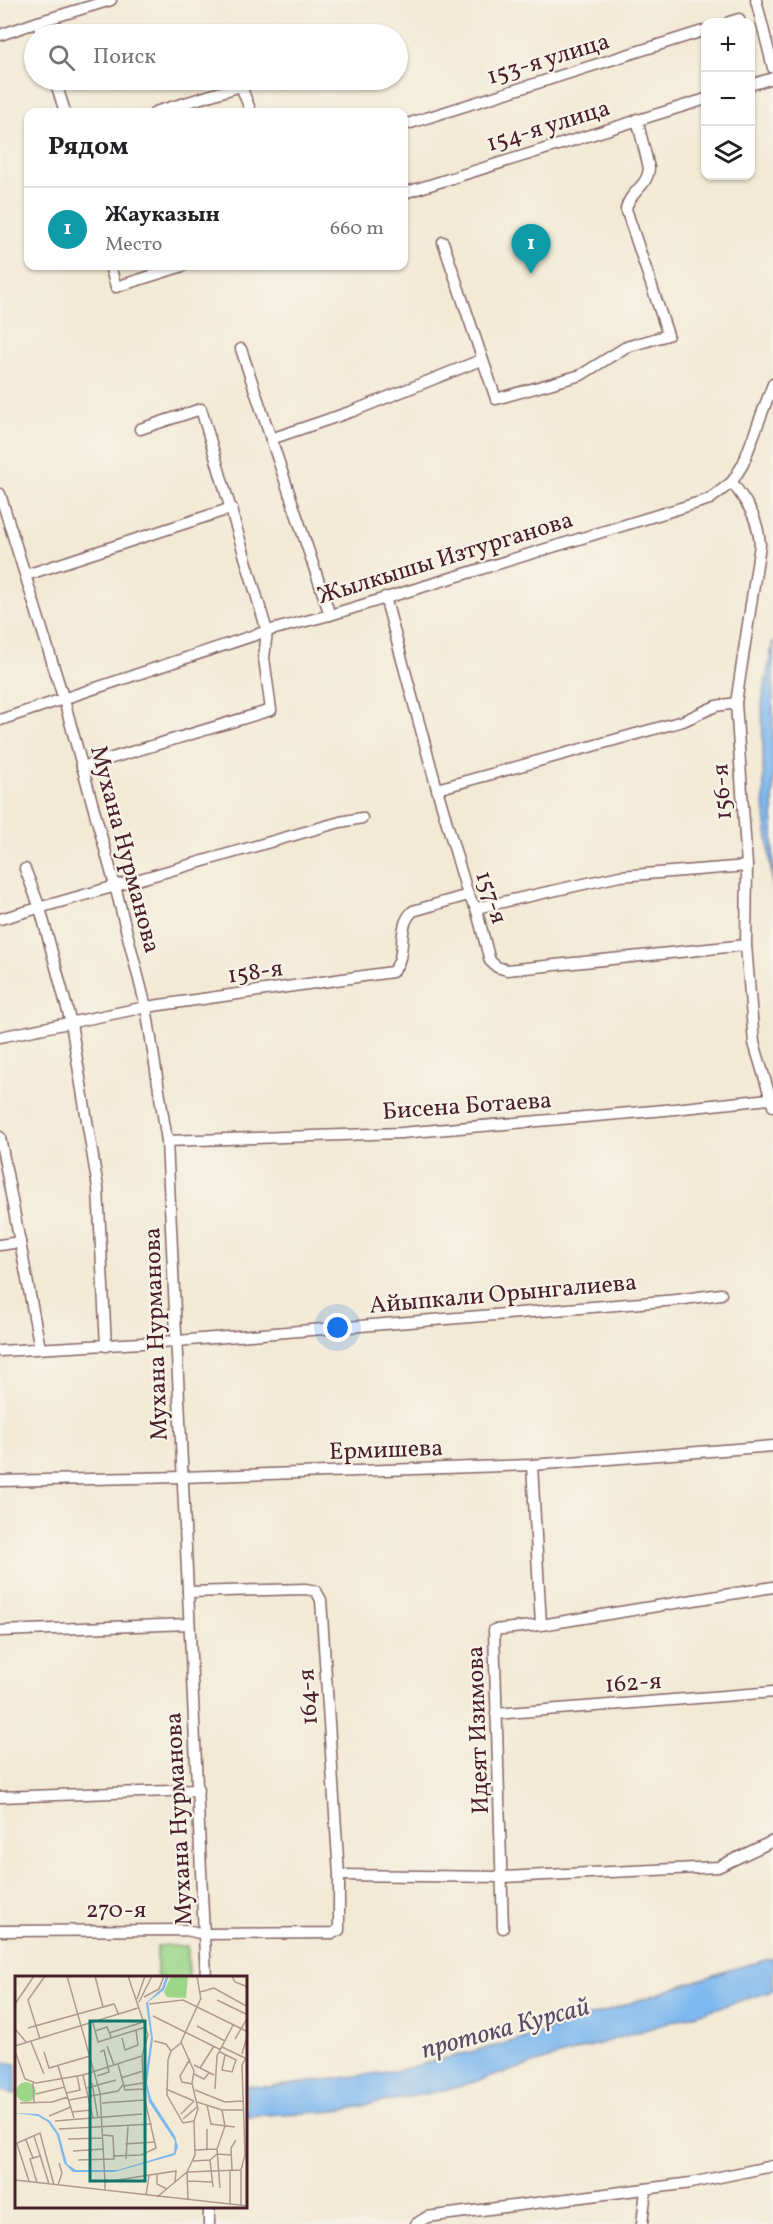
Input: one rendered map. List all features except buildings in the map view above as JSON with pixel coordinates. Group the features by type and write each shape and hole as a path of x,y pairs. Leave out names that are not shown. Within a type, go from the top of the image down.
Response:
{"street":[{"path":"30,24 111,0"},
{"path":"756,0 773,68"},
{"path":"0,35 24,26"},
{"name":"153-я улица","path":"408,124 701,31"},
{"path":"755,83 773,78"},
{"path":"58,90 64,108"},
{"path":"168,108 228,90"},
{"path":"243,90 249,108"},
{"name":"154-я улица","path":"408,192 701,100"},
{"path":"442,242 496,399 581,375 626,347 668,335 626,209 627,200 646,182 649,175 637,120"},
{"path":"111,270 116,287 170,270"},
{"path":"242,349 330,615"},
{"path":"271,439 353,411 482,360"},
{"name":"Жылкышы Изтурганова","path":"0,720 267,631 330,615 710,499 732,482 743,464 773,384"},
{"path":"82,767 271,710 264,658 267,631 201,409 140,429"},
{"name":"156-я","path":"732,482 753,513 759,528 760,545 736,703 747,866 746,945 754,1043 771,1102"},
{"name":"Мухана Нурманова","path":"0,494 64,700 115,886 146,1008 168,1141 206,1976"},
{"path":"26,575 232,508"},
{"name":"157-я","path":"385,597 437,789 468,895 476,908 490,961 497,967 507,970 746,945"},
{"path":"437,789 683,721 716,706 736,703"},
{"path":"0,919 340,822 362,818"},
{"path":"476,908 620,876 747,866"},
{"path":"25,869 40,908 71,1023 98,1188 106,1346"},
{"name":"158-я","path":"0,1037 146,1008 392,972 400,962 403,924 406,917 413,911 468,895"},
{"name":"Бисена Ботаева","path":"168,1141 401,1133 771,1102"},
{"path":"0,1137 40,1348"},
{"path":"0,1245 20,1242"},
{"name":"Айыпкали Орынгалиева","path":"0,1351 177,1341 665,1301 721,1294"},
{"name":"Ермишева","path":"0,1481 532,1465 773,1446"},
{"path":"532,1465 541,1625 773,1587"},
{"name":"164-я","path":"188,1592 306,1589 316,1591 321,1600 339,1875 339,1930"},
{"path":"0,1631 189,1624"},
{"name":"Идеят Изимова","path":"503,1928 494,1630 541,1625"},
{"name":"162-я","path":"496,1714 773,1692"},
{"path":"0,1797 198,1790"},
{"path":"339,1875 503,1877 718,1867 773,1842"},
{"name":"270-я","path":"0,1931 186,1930 204,1934 333,1933 339,1930"},
{"path":"416,2224 428,2217 691,2183 773,2166"},
{"path":"642,2224 646,2188"}],"green space":[{"path":"157,1946 188,1946 188,1976 157,1976"}],"water":[{"path":"773,641 773,889 764,803 762,703"},
{"path":"773,1958 773,1991 454,2088 337,2111 248,2116 248,2086 271,2087 396,2071 522,2039 729,1970"},
{"path":"0,2061 15,2064 15,2094 0,2091"}],"place":[{"name":"Жауказын","path":"531,274"}],"water label":[{"name":"протока Курсай","path":"505,2027"}]}
